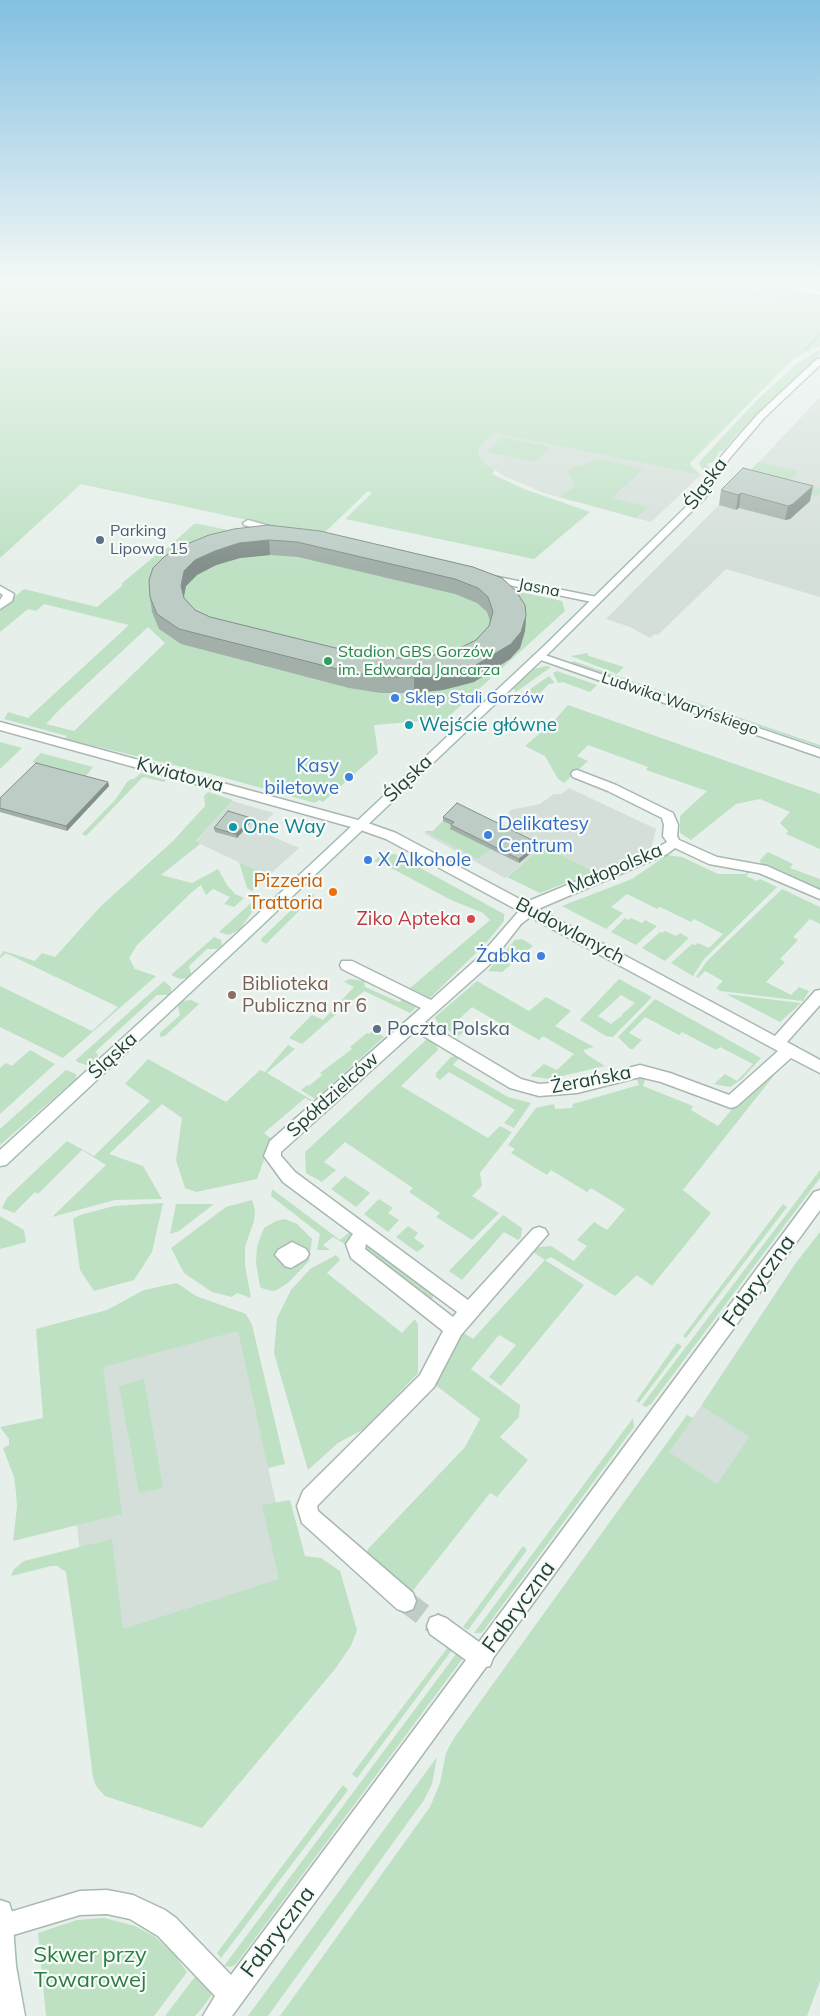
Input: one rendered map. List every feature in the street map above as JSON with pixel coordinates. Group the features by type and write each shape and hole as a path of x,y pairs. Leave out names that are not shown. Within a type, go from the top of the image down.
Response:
{"street":[{"name":"Śląska","path":"0,1160 360,825 597,600 701,497 725,458 739,441 761,416 802,378"},
{"path":"248,523 291,534"},
{"name":"Jasna","path":"477,575 597,600"},
{"path":"0,606 8,599 4,591"},
{"name":"Ludwika Waryńskiego","path":"539,656 820,753"},
{"name":"Kwiatowa","path":"0,726 360,825"},
{"name":"Małopolska","path":"577,774 612,788 668,816 671,824 670,836 674,842 714,861 762,869 820,896"},
{"name":"Budowlanych","path":"360,825 408,843 820,1067"},
{"name":"Małopolska","path":"529,909 544,898 662,851 674,842"},
{"name":"Spółdzielców","path":"469,1311 288,1177 272,1156 276,1146 484,961 529,909"},
{"path":"347,965 432,1007"},
{"path":"783,1047 820,995"},
{"name":"Żerańska","path":"414,1023 516,1084 539,1090 577,1087 640,1071 664,1077 731,1102 783,1047"},
{"name":"Fabryczna","path":"216,2016 482,1658 820,1197"},
{"path":"366,1233 355,1244 354,1249 357,1253 455,1329"},
{"path":"405,1600 309,1516 306,1506 310,1498 427,1381 455,1329 539,1234"},
{"path":"438,1626 482,1658"},
{"path":"12,2016 2,1974 1,1919 80,1903 107,1902 133,1907 156,1919 167,1927 231,1994"}],"shaded area":[{"path":"820,397 820,597 726,569 658,635 655,634 650,638 630,627 606,619 717,507"},
{"path":"493,433 701,475 651,522 544,493 504,476 484,462 478,454 479,449"},
{"path":"569,788 656,829 651,849 597,872 544,846 505,878 425,834 425,831 433,831 456,807 493,825 498,822 512,829 507,820 510,810 540,804 554,794 562,794"},
{"path":"232,801 274,813 257,830 299,848 268,876 196,842"},
{"path":"236,1320 295,1591 90,1645 59,1361"},
{"path":"701,1406 749,1437 717,1484 668,1452"}],"green space":[{"path":"0,378 774,378 690,463 701,475 493,433 479,449 478,454 484,462 495,470 492,474 524,489 590,512 534,559 345,519 372,493 368,491 321,536 81,484 0,558"},
{"path":"781,378 796,378 737,434 723,451 720,451 712,463 709,463 707,466 710,467 706,472 699,463 757,400"},
{"path":"502,437 551,447 536,462 486,452"},
{"path":"601,459 643,469 612,498 648,507 636,518 560,497 575,486 567,470"},
{"path":"758,462 799,471 790,481 820,488 820,493 816,497 749,472"},
{"name":"Stadion GBS Gorzów im. Edwarda Jancarza","path":"194,524 199,524 281,541 311,543 473,582 562,601 565,611 446,719 374,725 378,753 323,802 319,800 315,803 211,774 65,739 67,736 4,719 8,712 28,718 129,625 44,604 36,611 28,609 0,632 0,609 24,589 97,607 123,585 121,584 162,550 165,550","holes":["148,627 165,643 74,731 46,724"]},
{"path":"587,653 589,656 624,667 617,674 571,656"},
{"path":"573,661 820,745 820,747 572,663"},
{"path":"546,666 551,667 516,692 513,688 522,679 534,669"},
{"path":"564,670 820,756 820,758"},
{"path":"557,671 597,685 590,692 563,682 558,683 553,673"},
{"path":"549,676 555,683 549,684 535,698 523,694"},
{"path":"568,705 820,794 820,849 786,834 788,831 780,823 790,812 760,799 736,804 691,840 680,833 680,816 707,791 646,770 648,767 588,745 577,756 588,761 564,783 558,779 545,756 525,746 552,723"},
{"path":"0,742 22,748 0,769"},
{"path":"41,753 93,767 86,776 32,762"},
{"path":"141,773 166,780 164,782 143,777 86,836 82,834 115,800 127,782"},
{"path":"208,792 233,800 196,841 200,844 161,875 192,883 218,869 227,885 235,894 244,898 234,907 224,904 230,897 213,889 206,895 201,885 192,892 137,945 129,958 135,969 156,976 63,1058 0,1027 0,986 92,1031 118,1007 6,953 0,958 0,956 4,951 35,961 42,953 55,957 101,906 173,841 205,806 204,796"},
{"path":"443,821 491,849 478,859 425,831 433,831"},
{"path":"544,846 590,869 591,873 540,893 507,877"},
{"path":"768,852 793,864 790,868 820,879 820,895 762,869 760,860"},
{"path":"395,854 504,914 504,921 486,943 430,998 410,988 490,920 483,913 451,900 374,861 381,855"},
{"path":"667,855 682,857 718,874 746,874 746,868 752,869 746,876 757,881 760,879 777,887 704,959 693,976 671,963 692,944 698,943 709,948 723,934 694,919 691,922 660,907 657,909 627,894 611,907 623,913 606,929 562,906 632,879"},
{"path":"239,862 268,876 252,891 247,888"},
{"path":"782,889 820,907 820,924 810,919 793,937 798,940 780,959 785,962 766,982 791,995 799,987 809,991 803,1001 720,991 716,988 723,981 705,971 698,978 696,977 707,961"},
{"path":"309,893 315,895 266,944 261,941 261,939"},
{"path":"253,901 256,903 256,907 239,930 229,935 219,932"},
{"path":"625,918 628,920 631,918 642,923 645,920 657,926 636,945 611,932"},
{"path":"665,931 676,936 680,933 689,938 665,961 642,948 660,932"},
{"path":"214,937 221,940 222,945 218,949 207,949 189,966 191,974 187,978 180,979 171,975"},
{"path":"522,939 533,946 502,972 488,971 515,940"},
{"path":"349,979 364,981 365,987 399,1002 403,999 417,1006 410,1013 364,991 348,1004 341,1001 354,987 344,982"},
{"path":"619,979 652,997 613,1037 606,1036 580,1020","holes":["621,995 635,1003 621,1015 623,1016 611,1024 598,1016"]},
{"path":"164,981 171,987 169,995 157,995 95,1052 97,1053 98,1061 86,1065 77,1062 76,1060"},
{"path":"477,981 529,1011 546,997 571,1011 555,1026 594,1047 583,1050 605,1066 549,1079 530,1076 544,1064 557,1070 574,1054 543,1036 539,1040 507,1022 503,1025 472,1007 455,1023 467,1030 458,1036 439,1025 435,1017"},
{"path":"726,994 801,1003 780,1022"},
{"path":"655,999 761,1058 742,1079 730,1087 714,1084 725,1074 737,1081 753,1064 720,1047 716,1050 682,1032 679,1035 645,1017 629,1033 642,1040 633,1049 630,1049 618,1037"},
{"path":"191,1000 199,1004 165,1036 160,1037 160,1033 180,1015 178,1006 182,1001"},
{"path":"336,1006 342,1009 302,1044 289,1038 312,1015 323,1020"},
{"path":"374,1030 384,1037 315,1099 301,1090 322,1075 320,1073 352,1049 350,1047 367,1033 369,1034"},
{"path":"427,1039 436,1044 438,1050 401,1086 488,1138 500,1126 512,1132 480,1173 482,1186 472,1196 499,1213 472,1240 436,1217 440,1213 409,1192 413,1188 345,1142 324,1162 336,1170 322,1182 306,1173 305,1152"},
{"path":"288,1045 295,1049 267,1073 316,1104 305,1098 264,1133 274,1141 269,1146 257,1179 196,1192 185,1188 176,1160 182,1118 162,1104 109,1154 143,1166 162,1199 115,1200 52,1217 106,1165 82,1150 38,1194 35,1192 14,1213 2,1208 7,1198 67,1141 94,1156 150,1101 125,1084 148,1059 226,1102 260,1070 265,1072"},
{"path":"30,1050 55,1064 0,1114 0,1068 6,1063 12,1066"},
{"path":"451,1057 460,1057 453,1065 508,1097 531,1103 514,1128 504,1123 515,1110 449,1072 440,1080 436,1077 436,1073"},
{"path":"780,1068 683,1190 711,1213 652,1286 637,1275 615,1296 551,1257 545,1260 533,1252 540,1247 551,1246 574,1261 587,1246 577,1240 594,1222 607,1230 625,1209 591,1188 587,1192 551,1170 547,1175 511,1153 515,1149 508,1145 536,1108 554,1104 555,1109 572,1108 573,1104 639,1085 636,1077 640,1076 646,1077 643,1086 693,1106 691,1110 718,1126 733,1108"},
{"path":"66,1070 76,1074 76,1079 0,1145 0,1129"},
{"path":"820,1170 820,1178 651,1404 646,1407 642,1405"},
{"path":"345,1176 370,1193 356,1207 331,1189"},
{"path":"272,1189 340,1240 350,1232 353,1236 345,1244 333,1237 323,1245 330,1250 317,1250 320,1234 271,1196"},
{"path":"379,1199 393,1208 388,1213 399,1220 388,1232 364,1214"},
{"path":"252,1200 255,1210 254,1221 245,1247 245,1265 251,1298 237,1293 232,1297 212,1292 184,1273 171,1248 226,1207"},
{"path":"163,1203 152,1252 134,1280 94,1291 80,1270 73,1219 80,1215 114,1206"},
{"path":"176,1204 214,1204 179,1231 170,1234"},
{"path":"783,1204 787,1207 686,1338 683,1336"},
{"path":"503,1215 522,1228 521,1237 518,1240 504,1232 462,1280 449,1271"},
{"path":"0,1216 24,1230 26,1242 0,1249"},
{"path":"285,1219 297,1224 312,1239 309,1261 289,1282 277,1290 264,1289 260,1287 256,1263 257,1246 264,1228 276,1221"},
{"path":"408,1226 418,1233 414,1238 425,1246 417,1252 396,1237"},
{"path":"820,1232 820,1981 807,2016 280,2016 430,1807 440,1783 446,1753 454,1738 687,1415 693,1418 669,1452 717,1484 749,1437 701,1406 795,1264"},
{"path":"365,1244 433,1294 433,1298 430,1300 362,1249"},
{"path":"336,1255 340,1260 327,1273 402,1333 415,1319 418,1325 418,1373 366,1428 338,1443 308,1470 274,1353 277,1318 291,1290 310,1269"},
{"path":"545,1260 584,1285 501,1386 489,1377 516,1345 499,1335 471,1369 520,1405 519,1417 500,1437 528,1460 497,1497 490,1493 411,1593 393,1581 367,1553 368,1549 465,1447 480,1419 434,1384 461,1331 473,1339"},
{"path":"177,1283 196,1296 246,1314 252,1325 285,1464 268,1468 238,1331 103,1367 122,1514 13,1541 17,1507 16,1492 14,1477 3,1448 9,1445 9,1439 0,1427 43,1418 36,1329 107,1310 144,1290"},
{"path":"677,1343 682,1346 639,1403 636,1401"},
{"path":"144,1379 163,1488 139,1493 119,1386"},
{"path":"633,1418 634,1427 484,1630 481,1633 474,1633"},
{"path":"290,1500 305,1556 321,1558 340,1571 357,1630 351,1646 335,1669 202,1828 105,1796 96,1786 93,1778 66,1572 57,1566 51,1566 11,1576 14,1569 24,1561 112,1539 123,1629 279,1579 262,1505"},
{"path":"523,1546 527,1550 468,1630 463,1627"},
{"path":"451,1643 455,1646 357,1778 352,1774"},
{"path":"459,1650 463,1658 236,1964 231,1967 224,1966"},
{"path":"437,1757 432,1784 424,1800 268,2016 248,2016"},
{"path":"343,1785 348,1790 221,1958 217,1953"},
{"name":"Skwer przy Towarowej","path":"104,1918 135,1926 154,1936 174,1954 187,1972 154,2016 46,2016 38,1933 77,1920"},
{"path":"201,1969 213,1986 211,1996 202,2008 195,2016 165,2016"}],"building":[{"path":"743,468 813,486 793,504 788,506 741,493 738,495 721,490"},
{"path":"268,525 320,531 473,567 502,578 516,591 525,605 526,616 521,632 511,644 474,666 444,674 414,677 381,677 349,672 179,629 157,614 150,597 149,580 153,568 165,556 187,544 209,535 234,529","holes":["269,540 297,542 455,579 478,588 488,597 493,612 489,626 476,640 454,651 420,658 391,658 364,655 210,617 195,610 184,598 181,586 184,571 195,560 239,543"]},
{"path":"36,763 108,782 66,826 0,808 0,798"},
{"name":"Delikatesy Centrum","path":"457,803 538,843 519,859 451,825 454,822 443,817"},
{"name":"One Way","path":"228,811 251,818 236,834 214,828"}],"tunnel":[{"path":"405,1601 438,1626"}],"place":[{"name":"Parking Lipowa 15","path":"100,540"},
{"name":"Stadion GBS Gorzów im. Edwarda Jancarza","path":"328,661"},
{"name":"Sklep Stali Gorzów","path":"395,698"},
{"name":"Wejście główne","path":"409,725"},
{"name":"Kasy biletowe","path":"349,777"},
{"name":"One Way","path":"233,827"},
{"name":"Delikatesy Centrum","path":"488,835"},
{"name":"X Alkohole","path":"368,860"},
{"name":"Pizzeria Trattoria","path":"333,892"},
{"name":"Ziko Apteka","path":"471,919"},
{"name":"Żabka","path":"541,956"},
{"name":"Biblioteka Publiczna nr 6","path":"232,995"},
{"name":"Poczta Polska","path":"377,1029"}]}
